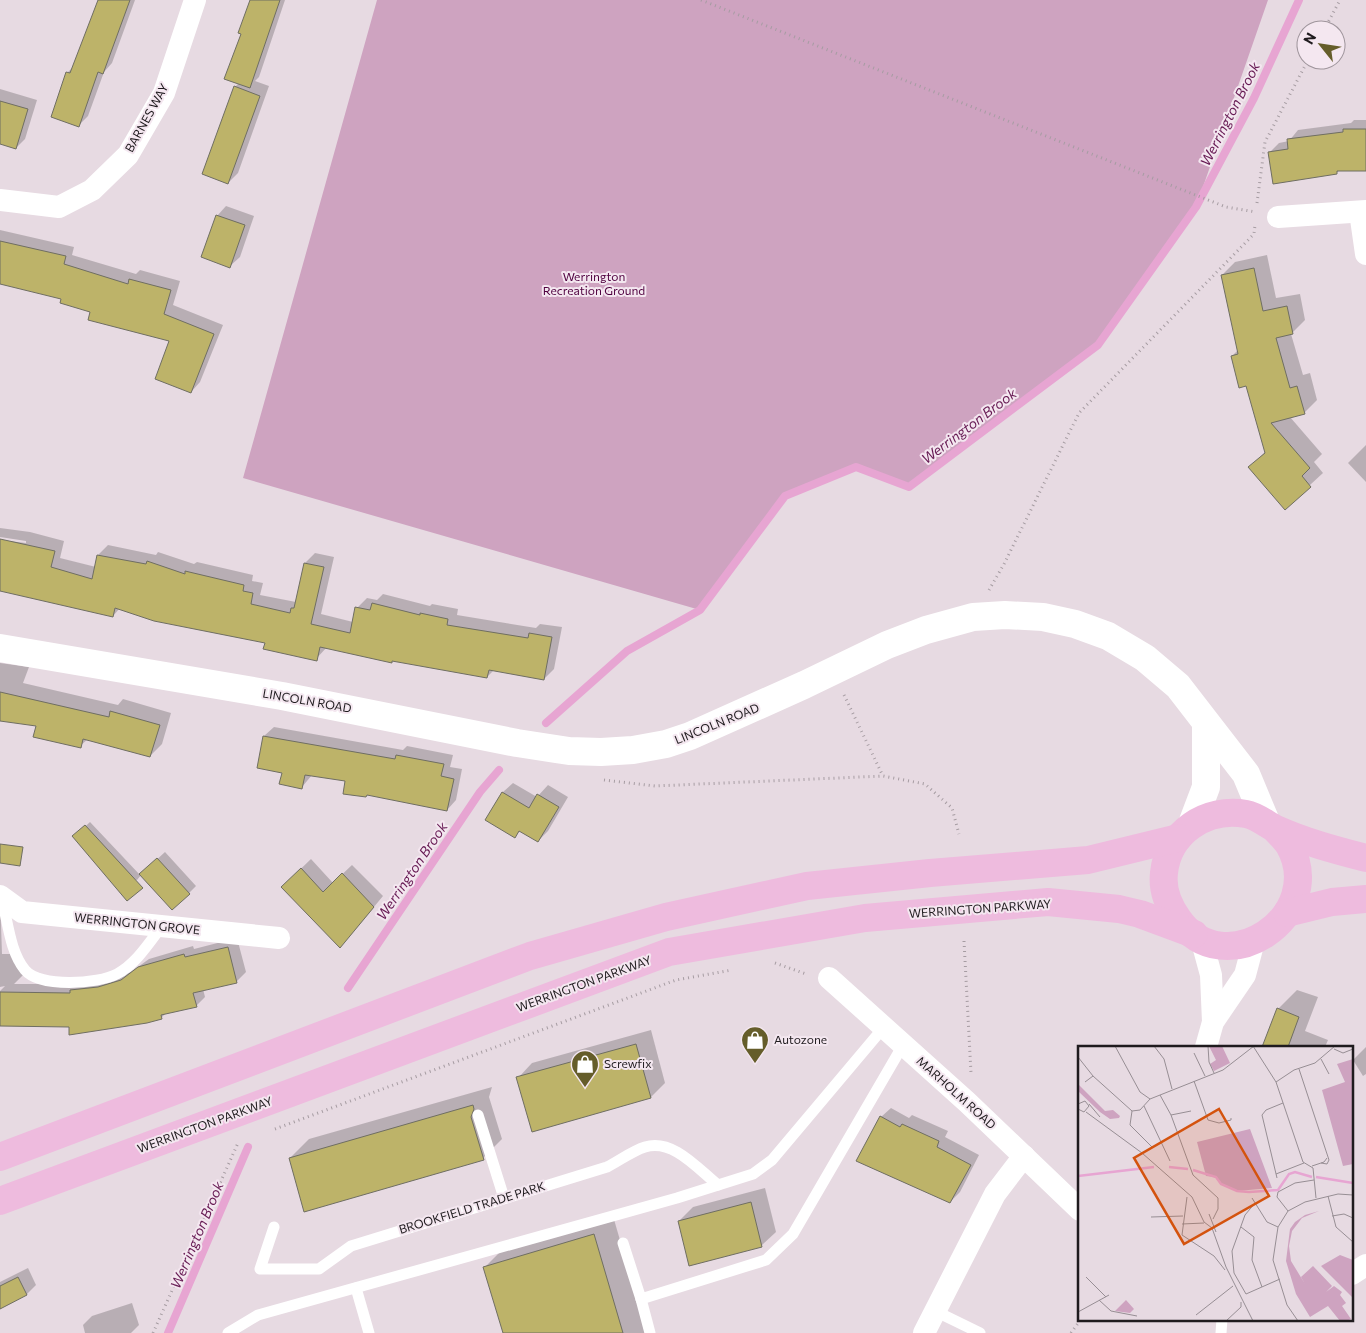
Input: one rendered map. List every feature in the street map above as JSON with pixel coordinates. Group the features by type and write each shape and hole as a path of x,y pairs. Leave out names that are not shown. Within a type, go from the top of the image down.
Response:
{"highway":[{"path":"0,1156 530,956 666,918 807,886 930,873 1088,860 1185,831 1210,815 1229,812 1248,814 1321,846 1366,858"},
{"path":"1185,831 1168,854 1164,873 1165,892 1171,909 1182,924 1197,936 1223,945 1254,941 1268,934 1288,913 1294,898 1297,882 1296,865 1289,845 1270,825"},
{"path":"1288,913 1332,902 1366,899"},
{"name":"WERRINGTON PARKWAY","path":"0,1201 669,952 865,918 1048,902 1091,904 1140,914 1197,936"}],"street":[{"name":"BARNES WAY","path":"0,200 59,207 92,190 128,155 164,93 195,0"},
{"path":"1278,217 1363,211 1366,254"},
{"name":"LINCOLN ROAD","path":"0,648 291,698 517,743 570,751 601,752 641,749 690,736 804,686 887,644 926,630 973,617 1043,617 1075,624 1108,636 1145,658 1178,686 1206,726 1246,774 1270,825"},
{"path":"1185,831 1206,787 1206,726"},
{"name":"WERRINGTON GROVE","path":"1,896 22,912 279,938"},
{"path":"1197,936 1211,975 1213,1022 1206,1046"},
{"path":"1213,1022 1245,975 1254,941"},
{"name":"MARHOLM ROAD","path":"829,978 968,1102 1078,1208"},
{"path":"924,1333 995,1194 1024,1156"},
{"path":"1354,1273 1366,1265"}],"lane":[{"path":"1,896 18,958 26,971 40,980 61,982 96,980 117,974 137,958 162,926"},
{"path":"228,1333 258,1315 753,1174 772,1160 884,1028"},
{"path":"641,1298 766,1260 793,1234 903,1045"},
{"path":"478,1115 504,1198"},
{"name":"BROOKFIELD TRADE PARK","path":"274,1227 260,1269 320,1269 351,1246 607,1167 647,1146 668,1148 684,1156 718,1185"},
{"path":"622,1243 641,1298 650,1333"},
{"path":"356,1288 369,1333"},
{"path":"935,1311 980,1333"},
{"path":"1221,1333 1222,1320"}],"path":[{"path":"702,0 1226,207 1256,212"},
{"path":"1329,20 1340,0"},
{"path":"992,585 1079,413 1254,234 1265,142 1303,70"},
{"path":"843,692 883,776"},
{"path":"601,780 655,786 883,776 925,784 952,808 959,834"},
{"path":"964,942 970,1064 973,1082 968,1102"},
{"path":"767,964 776,962 802,973 829,978"},
{"path":"291,1124 676,980 740,969"},
{"path":"152,1333 238,1143"},
{"path":"1072,1333 1080,1320"}],"green space":[{"name":"Werrington Recreation Ground","path":"377,0 1268,0 1196,207 1098,345 909,487 856,467 785,496 700,610 243,478"}],"building":[{"path":"98,0 130,0 103,74 98,72 79,127 51,117 66,72 70,73"},
{"path":"250,0 280,0 250,88 224,79 241,34 238,33"},
{"path":"234,86 260,96 228,184 202,174"},
{"path":"0,101 28,109 16,149 0,144"},
{"path":"1343,129 1366,129 1366,171 1337,171 1337,174 1273,184 1268,152 1288,149 1287,139 1343,132"},
{"path":"216,215 245,225 230,268 201,257"},
{"path":"0,241 66,256 64,264 128,284 129,279 171,290 164,314 214,334 191,393 155,379 169,341 88,320 90,312 60,303 61,299 0,284"},
{"path":"1254,268 1263,311 1287,306 1293,334 1276,338 1290,388 1297,386 1305,414 1271,423 1310,468 1302,476 1311,487 1285,510 1248,467 1265,453 1246,386 1239,388 1231,356 1238,354 1221,275"},
{"path":"0,539 55,551 51,567 92,579 97,555 146,564 147,561 185,574 185,571 244,585 243,591 253,593 251,604 290,613 291,608 294,608 304,563 324,567 311,624 350,633 355,607 370,610 372,603 420,615 420,613 448,619 447,625 528,638 529,633 552,637 544,680 489,670 487,678 392,661 392,663 320,647 317,661 263,649 265,643 154,621 115,608 113,617 0,591"},
{"path":"0,692 109,717 110,711 160,725 150,757 83,739 81,748 33,737 36,726 0,721"},
{"path":"263,736 395,759 396,755 444,764 441,776 454,779 447,811 367,795 366,797 343,794 345,781 305,775 302,789 279,784 282,773 257,768"},
{"path":"502,792 529,808 537,794 559,807 538,842 519,831 515,838 485,820"},
{"path":"85,825 143,888 127,901 72,836"},
{"path":"0,844 23,847 20,866 0,863"},
{"path":"157,858 190,894 172,910 139,874"},
{"path":"301,868 323,892 342,873 374,907 340,948 281,887"},
{"path":"228,947 237,983 193,993 197,1007 161,1015 162,1019 147,1023 69,1035 69,1027 0,1026 0,992 70,993 70,990 98,987 121,980 138,967 184,954 185,957"},
{"path":"1277,1008 1299,1017 1288,1046 1262,1046"},
{"path":"636,1044 651,1098 532,1132 516,1077"},
{"path":"473,1105 474,1109 471,1117 484,1160 304,1212 289,1158"},
{"path":"880,1116 900,1127 902,1124 939,1141 937,1147 971,1165 950,1203 856,1161"},
{"path":"751,1202 762,1247 689,1266 678,1221"},
{"path":"594,1234 623,1333 503,1333 483,1267"},
{"path":"18,1277 27,1295 0,1309 0,1286"}],"waterway":[{"name":"Werrington Brook","path":"546,723 627,651 700,610 785,496 856,467 909,487 1098,345 1196,207 1254,98 1299,0"},
{"name":"Werrington Brook","path":"348,988 480,792 499,770"},
{"name":"Werrington Brook","path":"168,1333 248,1147"}],"place":[{"name":"Autozone","path":"755,1064"},
{"name":"Screwfix","path":"585,1088"}]}
